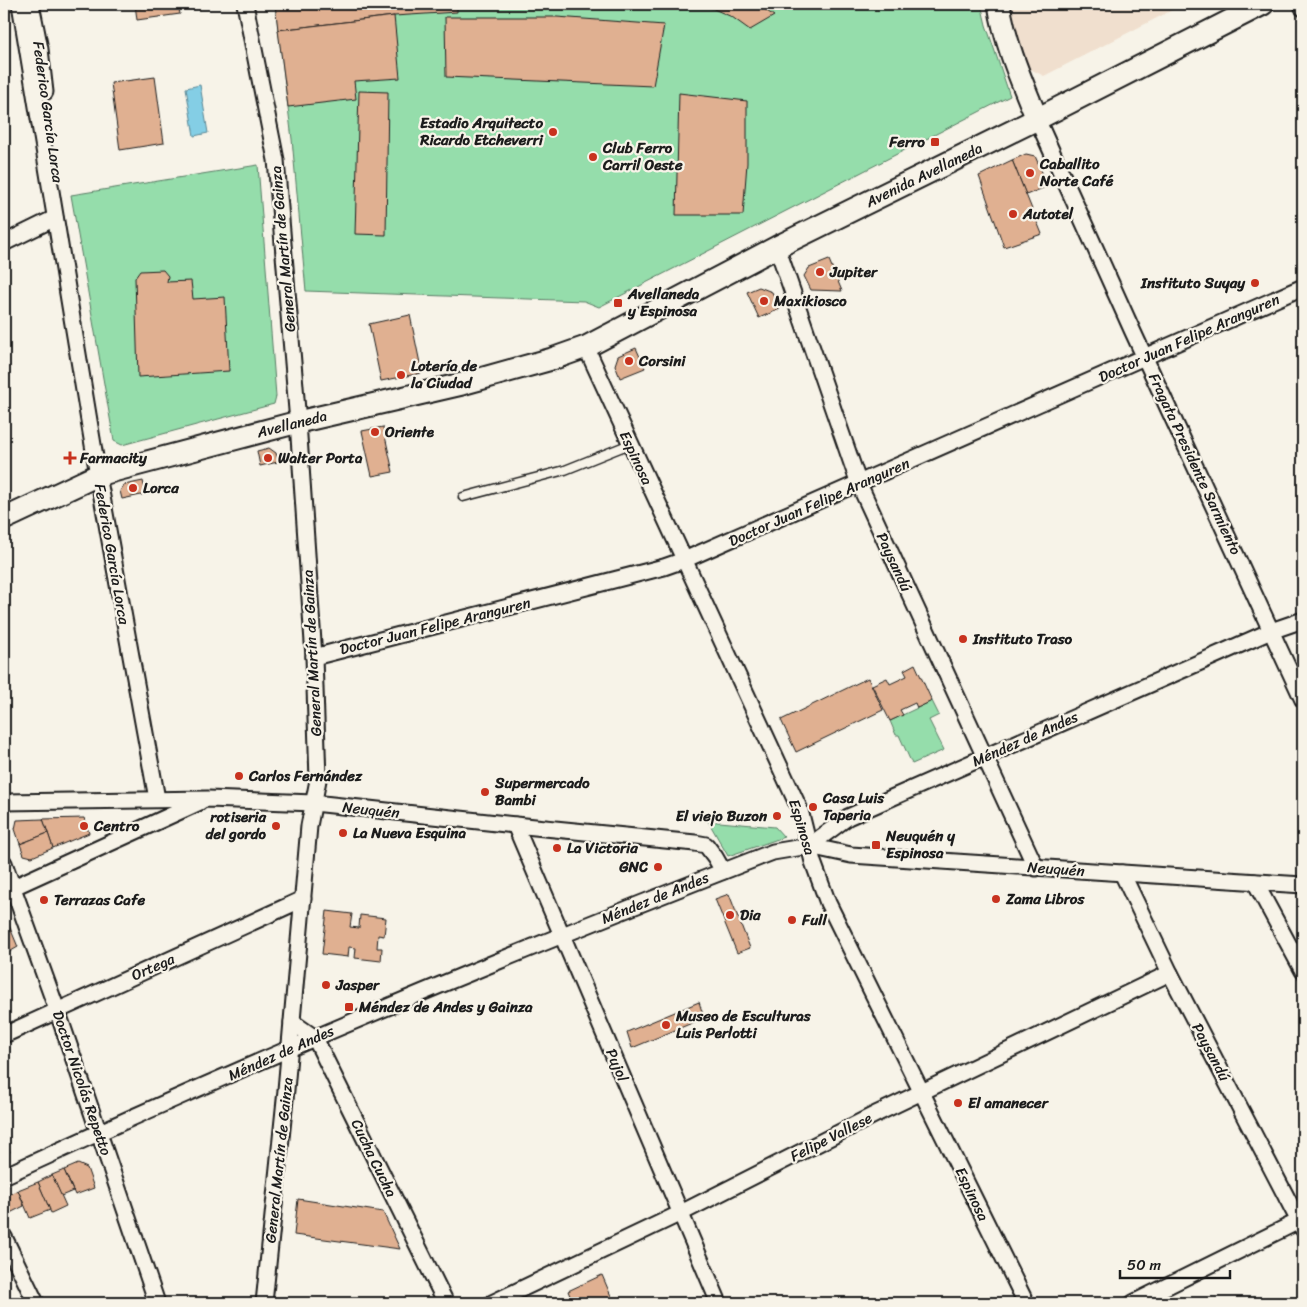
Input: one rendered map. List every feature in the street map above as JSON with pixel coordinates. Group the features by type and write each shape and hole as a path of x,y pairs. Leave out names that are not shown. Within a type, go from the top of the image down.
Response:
{"main road":[{"path":"999,4 1007,40 1037,119"},
{"name":"Avenida Avellaneda","path":"586,347 777,247 1037,119 1263,4"},
{"name":"Avellaneda","path":"4,519 98,475 298,422 462,384 552,359 586,347"}],"street":[{"name":"Federico García Lorca","path":"10,4 44,207 55,218"},
{"name":"Federico García Lorca","path":"20,4 98,475 157,800"},
{"name":"Federico García Lorca","path":"31,4 40,49 62,204 55,218"},
{"name":"General Martín de Gainza","path":"244,4 276,160 298,422 314,657 318,780 309,826 264,1303"},
{"path":"1302,4 1303,8"},
{"name":"Fragata Presidente Sarmiento","path":"1037,119 1303,700"},
{"path":"4,243 55,218"},
{"name":"Paysandú","path":"777,247 858,484 1036,868"},
{"name":"Doctor Juan Felipe Aranguren","path":"314,657 654,570 684,560 1303,287"},
{"name":"Espinosa","path":"586,347 800,810 809,846 828,902 1026,1303"},
{"name":"Méndez de Andes","path":"4,1176 99,1132 289,1049 561,936 773,852 809,846 848,817 1271,631 1303,620"},
{"path":"8,889 208,799"},
{"name":"Neuquén","path":"4,802 208,799 314,803 706,845 723,871"},
{"name":"Pujol","path":"515,826 719,1303"},
{"name":"Neuquén","path":"809,846 851,855 1303,885"},
{"name":"Doctor Nicolás Repetto","path":"4,863 8,889 57,1010 157,1303"},
{"name":"Paysandú","path":"1122,874 1170,974 1302,1223"},
{"path":"1255,882 1303,971"},
{"name":"Ortega","path":"4,1035 303,899"},
{"name":"Felipe Vallese","path":"492,1303 680,1213 878,1113 1170,974"},
{"name":"Cucha Cucha","path":"292,1022 315,1038 446,1303"},
{"path":"1133,1303 1302,1223"},
{"path":"4,1237 36,1303"}],"lane":[{"path":"463,497 565,470 630,444"}],"shaded area":[{"path":"1011,4 1184,4 1044,76 1030,69 1019,43"}],"green space":[{"name":"Club Ferro Carril Oeste","path":"275,4 981,4 986,25 1010,96 599,307 584,301 306,291 292,139"},
{"path":"258,165 276,396 274,404 122,445 114,441 71,195"},
{"path":"932,701 939,715 929,720 944,750 912,764 899,735 896,735 890,721"},
{"path":"708,821 775,827 784,837 728,856"}],"water":[{"path":"200,85 208,133 194,136 186,88"}],"building":[{"path":"135,4 178,4 180,14 137,20"},
{"path":"275,4 457,4 457,12 394,16 278,30"},
{"path":"707,4 757,4 774,16 750,30 732,17 707,6"},
{"path":"394,16 400,78 354,81 356,99 288,107 278,30"},
{"path":"445,17 557,17 664,25 653,86 446,77"},
{"path":"155,77 164,143 120,150 111,83"},
{"path":"359,91 388,92 386,235 355,234"},
{"path":"679,93 747,101 747,163 743,215 676,215"},
{"name":"Caballito Norte Café","path":"1026,154 1035,156 1048,186 1026,195 1012,160"},
{"name":"Autotel","path":"1012,160 1042,234 1004,247 979,176"},
{"name":"Jupiter","path":"829,260 842,291 811,290 804,276 809,268"},
{"path":"163,270 168,276 167,282 191,281 193,299 225,297 229,371 138,377 135,278 140,271"},
{"name":"Maxikiosco","path":"759,287 772,292 780,309 759,318 747,292"},
{"path":"410,315 422,373 381,381 369,324"},
{"name":"Corsini","path":"636,348 645,368 620,378 615,365 618,356"},
{"path":"383,427 393,472 372,476 362,431"},
{"name":"Walter Porta","path":"269,448 276,453 278,462 260,466 257,451"},
{"name":"Lorca","path":"143,481 146,494 122,499 120,491 124,485"},
{"path":"915,664 932,701 917,708 915,703 900,710 903,715 890,721 872,685 887,678 890,684 907,676 904,670"},
{"path":"868,678 883,710 796,752 781,720"},
{"path":"84,818 89,833 53,848 43,819"},
{"path":"43,819 48,833 20,844 15,829 17,820"},
{"path":"48,833 53,848 32,857 24,855 20,844"},
{"name":"Dia","path":"729,894 750,948 737,953 715,899"},
{"path":"327,911 352,914 350,927 359,928 360,915 386,918 384,936 378,935 377,948 382,948 381,961 355,958 356,948 349,947 348,957 322,954"},
{"path":"4,921 8,923 18,947 4,955"},
{"name":"Museo de Esculturas Luis Perlotti","path":"699,1002 704,1018 632,1048 627,1032"},
{"path":"4,1138 10,1152 4,1155"},
{"path":"78,1164 87,1168 94,1188 75,1195 64,1170"},
{"path":"64,1170 73,1191 61,1196 52,1175"},
{"path":"52,1175 66,1206 51,1213 38,1182"},
{"path":"38,1182 50,1210 30,1218 18,1190"},
{"path":"18,1190 24,1206 4,1216 4,1197"},
{"path":"298,1199 383,1212 400,1249 294,1235"},
{"path":"602,1275 614,1303 573,1303 568,1291"}],"place":[{"name":"Estadio Arquitecto Ricardo Etcheverri","path":"553,132"},
{"name":"Ferro","path":"935,142"},
{"name":"Club Ferro Carril Oeste","path":"593,157"},
{"name":"Caballito Norte Café","path":"1030,173"},
{"name":"Autotel","path":"1013,214"},
{"name":"Jupiter","path":"820,272"},
{"name":"Instituto Suyay","path":"1255,283"},
{"name":"Maxikiosco","path":"764,301"},
{"name":"Avellaneda y Espinosa","path":"618,303"},
{"name":"Corsini","path":"629,361"},
{"name":"Lotería de la Ciudad","path":"401,375"},
{"name":"Oriente","path":"375,432"},
{"name":"Farmacity","path":"70,458"},
{"name":"Walter Porta","path":"268,458"},
{"name":"Lorca","path":"133,488"},
{"name":"Instituto Traso","path":"963,639"},
{"name":"Carlos Fernández","path":"239,776"},
{"name":"Supermercado Bambi","path":"485,792"},
{"name":"Casa Luis Taperia","path":"813,807"},
{"name":"El viejo Buzon","path":"777,816"},
{"name":"Centro","path":"84,826"},
{"name":"rotiseria del gordo","path":"276,826"},
{"name":"La Nueva Esquina","path":"343,833"},
{"name":"Neuquén y Espinosa","path":"876,845"},
{"name":"La Victoria","path":"557,848"},
{"name":"GNC","path":"658,867"},
{"name":"Zama Libros","path":"996,899"},
{"name":"Terrazas Cafe","path":"44,900"},
{"name":"Dia","path":"730,915"},
{"name":"Full","path":"792,920"},
{"name":"Jasper","path":"326,985"},
{"name":"Méndez de Andes y Gainza","path":"349,1007"},
{"name":"Museo de Esculturas Luis Perlotti","path":"666,1025"},
{"name":"El amanecer","path":"958,1103"}]}
